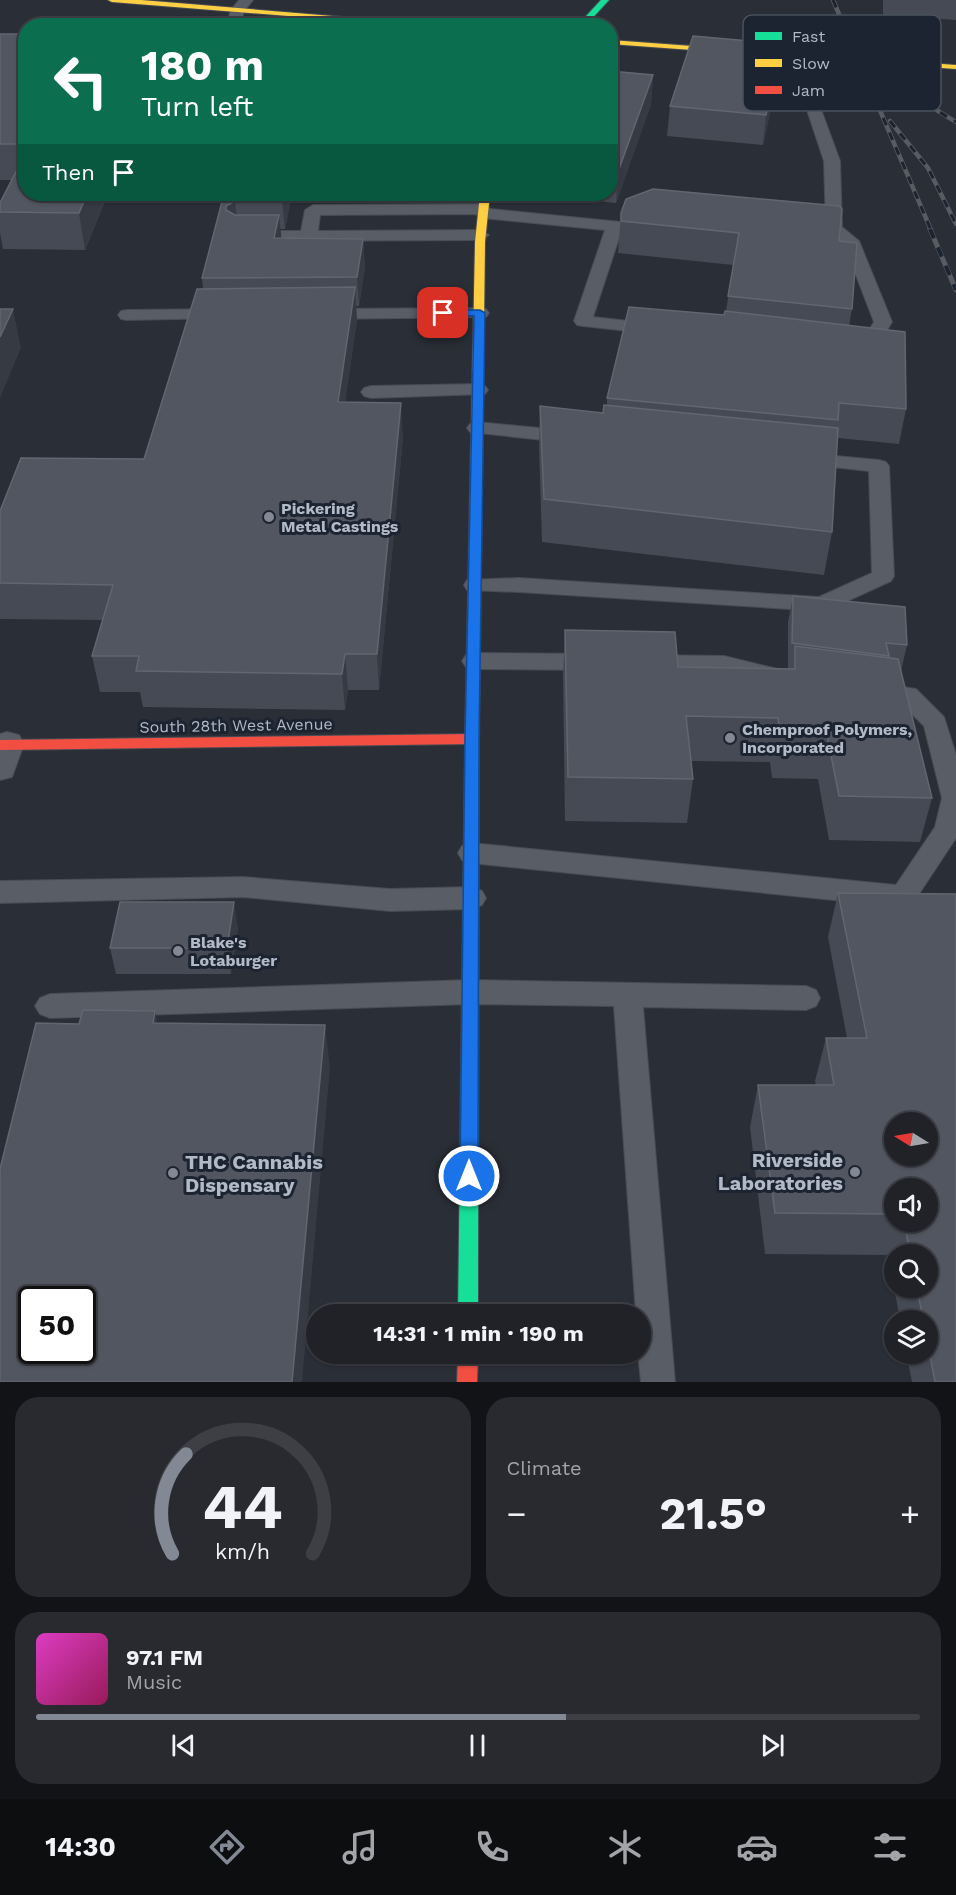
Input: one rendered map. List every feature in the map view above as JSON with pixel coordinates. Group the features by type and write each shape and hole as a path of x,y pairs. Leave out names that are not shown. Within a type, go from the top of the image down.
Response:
{"main road":[{"path":"111,0 242,5 371,18"},
{"path":"588,18 605,0"},
{"path":"618,43 743,51"},
{"path":"941,65 956,66"},
{"path":"468,1304 472,739 483,205"},
{"name":"South 28th West Avenue","path":"2,752 472,739"},
{"path":"467,1382 468,1364"}],"lane":[{"path":"814,111 832,162 828,223 851,241 883,322 864,352 840,349"},
{"path":"309,236 313,210 483,205 615,226 635,218"},
{"path":"615,226 583,321 676,331"},
{"path":"238,236 481,235"},
{"path":"305,314 480,313"},
{"path":"127,315 234,314"},
{"path":"371,392 478,390"},
{"path":"477,428 586,438"},
{"path":"475,585 519,585 822,604 883,576 879,466 785,457"},
{"path":"474,661 724,664 798,681"},
{"path":"471,853 903,896 948,829 955,798 935,723 907,695 852,688"},
{"path":"0,892 243,887 390,900 471,898"},
{"path":"50,1006 470,992 806,998"},
{"path":"628,995 658,1382"}],"building":[{"path":"0,34 18,34 18,144 0,144"},
{"path":"693,36 743,40 743,111 767,111 766,115 670,106"},
{"path":"618,72 653,75 618,172"},
{"path":"18,168 18,201 84,201 79,213 0,212 0,203"},
{"path":"653,189 839,206 842,209 839,241 857,243 852,309 728,296 739,233 621,221 626,199"},
{"path":"222,201 235,201 226,206 226,210 235,215 279,215 274,238 363,239 357,277 202,278"},
{"name":"Pickering Metal Castings","path":"355,287 338,402 401,403 377,654 345,654 342,674 136,671 139,656 92,656 113,585 0,583 0,511 21,458 144,459 197,289"},
{"path":"629,307 724,315 725,311 905,332 906,409 839,403 838,420 607,398"},
{"path":"0,309 13,309 0,337"},
{"path":"604,405 838,428 832,532 544,499 540,406 603,413"},
{"path":"793,596 905,607 907,645 886,643 889,656 792,643"},
{"path":"565,630 675,632 678,667 795,669 795,646 898,659 932,798 839,796 827,735 780,734 778,718 686,716 693,779 568,777"},
{"name":"Riverside Laboratories","path":"838,893 956,894 956,1382 935,1382 932,1364 938,1364 938,1310 921,1310 919,1298 938,1298 938,1244 908,1244 906,1232 938,1232 938,1178 884,1178 884,1214 775,1213 758,1085 834,1085 826,1038 867,1038"},
{"path":"120,902 234,902 227,948 110,948"},
{"name":"THC Cannabis Dispensary","path":"83,1010 155,1011 153,1023 325,1025 292,1382 0,1382 0,1169 36,1023 79,1024"}],"railway":[{"path":"833,0 839,15"},
{"path":"880,111 931,230"},
{"path":"939,111 956,122"},
{"path":"890,121 928,168 956,224"},
{"path":"930,229 956,290"}],"traffic: fast":[{"path":"588,18 605,0"},
{"path":"468,1304 472,741"}],"traffic: slow":[{"path":"112,0 346,18"},
{"path":"618,43 743,52"},
{"path":"941,66 956,67"},
{"path":"472,741 480,242 484,201"}],"traffic: jam":[{"path":"0,745 472,739"},
{"path":"467,1382 468,1364"}],"place":[{"name":"Pickering Metal Castings","path":"269,517"},
{"name":"Chemproof Polymers, Incorporated","path":"730,738"},
{"name":"Blake's Lotaburger","path":"178,951"},
{"name":"Riverside Laboratories","path":"855,1172"},
{"name":"THC Cannabis Dispensary","path":"173,1173"}],"route":[{"path":"443,313 480,313 472,739 469,1176"}]}
